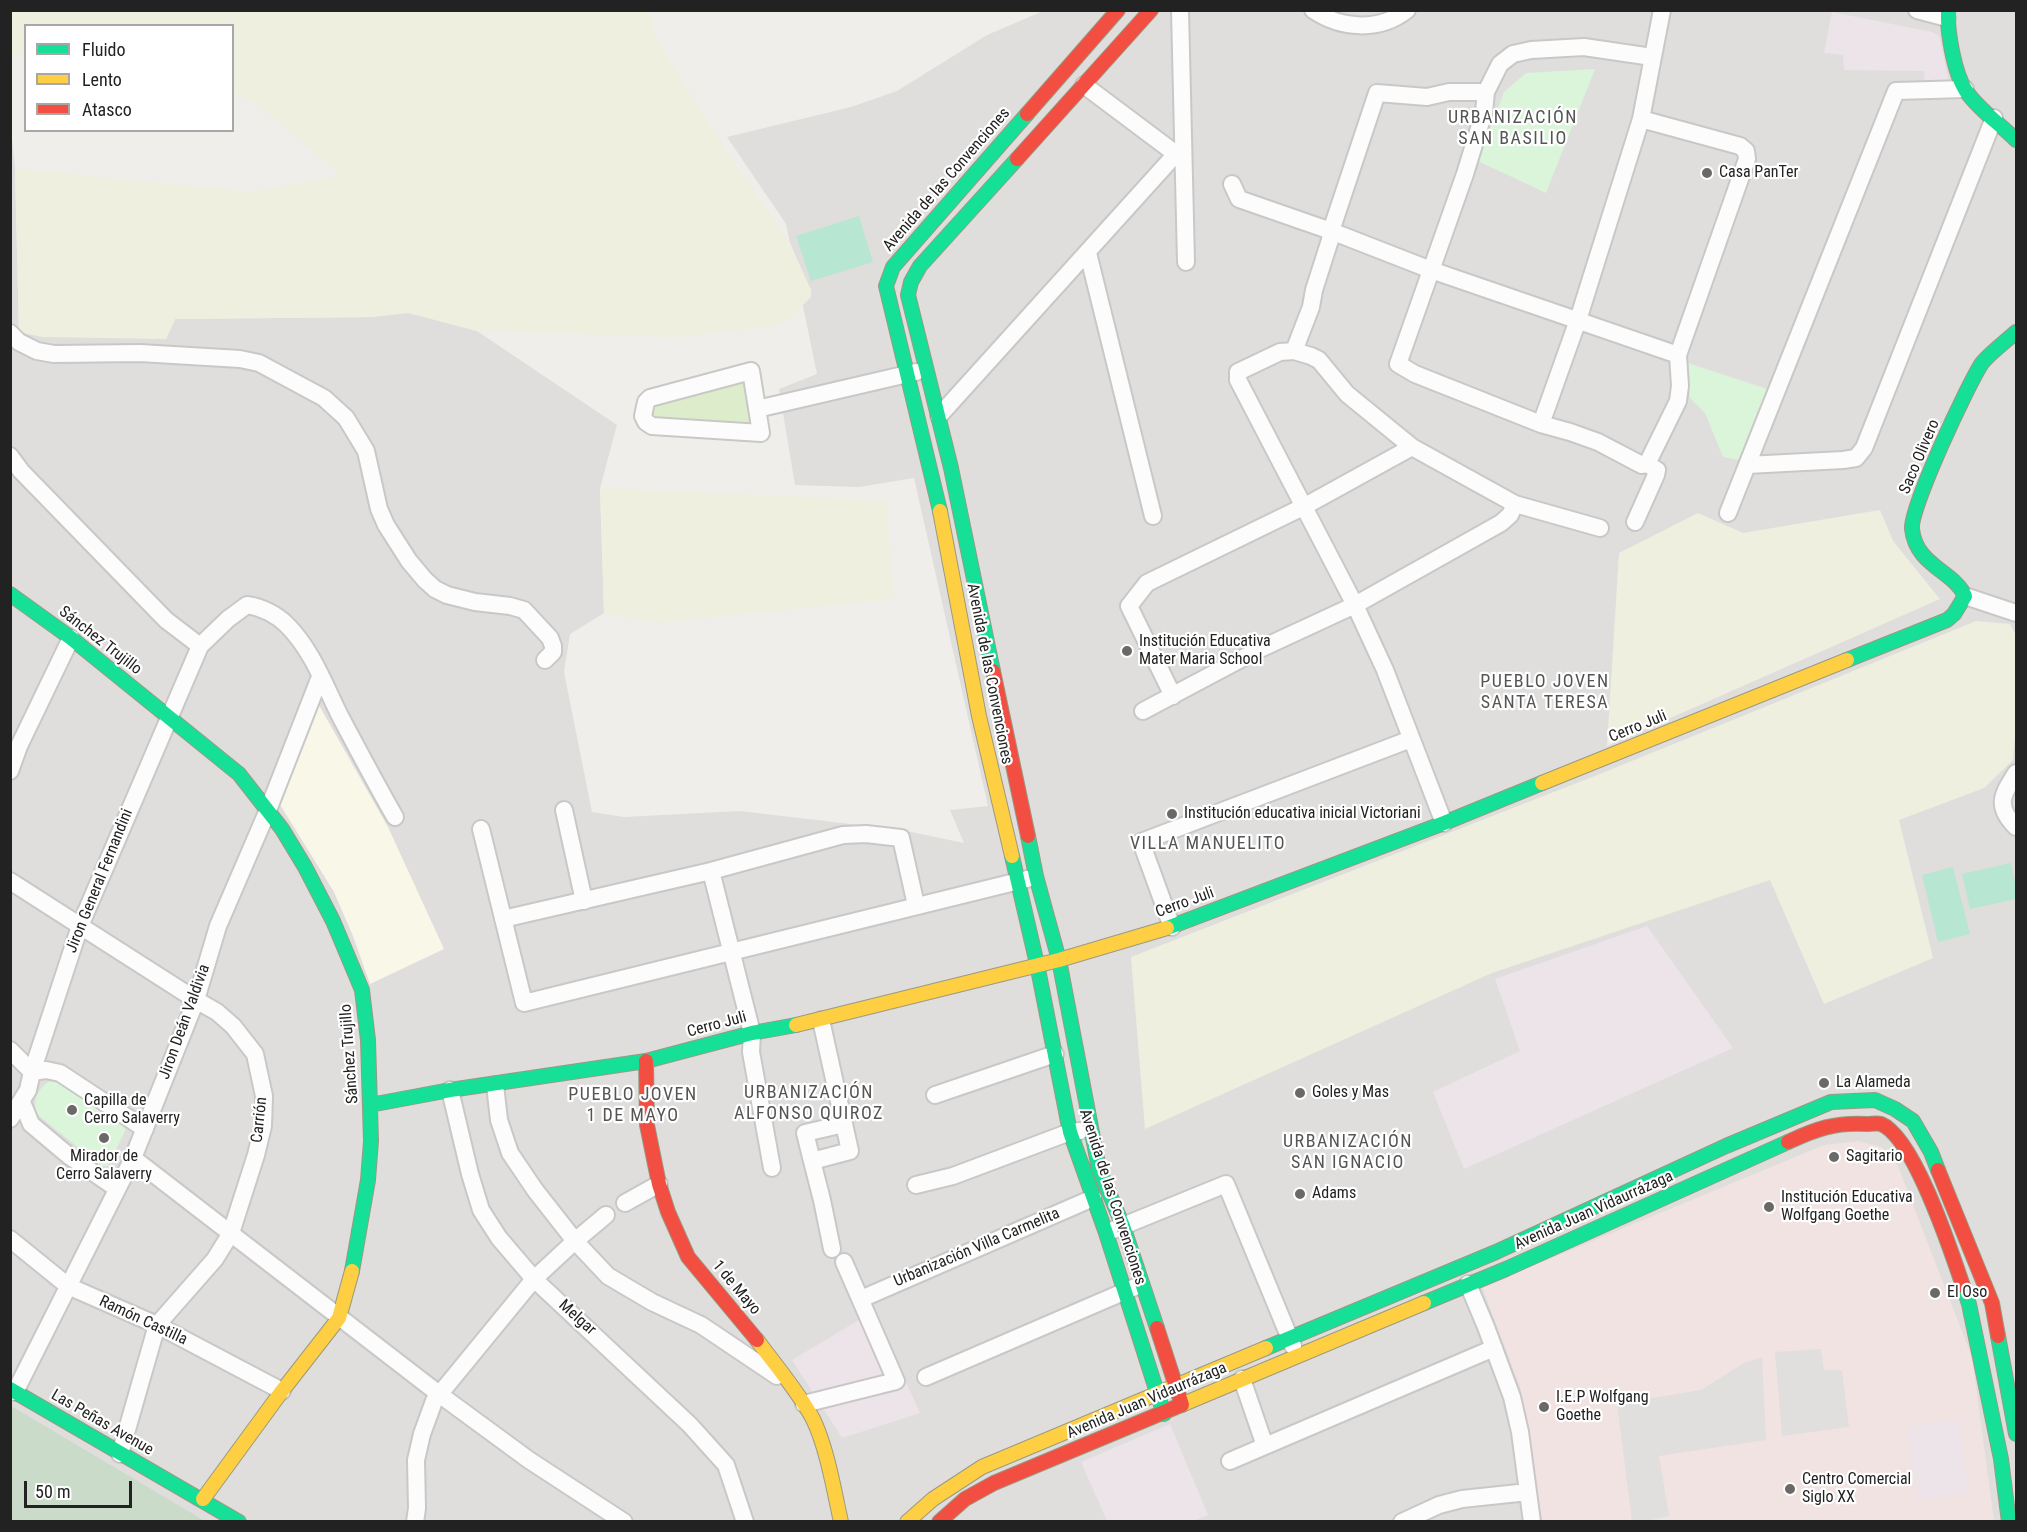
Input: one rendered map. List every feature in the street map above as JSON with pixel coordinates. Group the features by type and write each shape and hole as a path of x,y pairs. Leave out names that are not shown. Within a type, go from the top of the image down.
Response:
{"street":[{"name":"Avenida de las Convenciones","path":"1118,10 893,267 886,286 935,485 979,716 1037,964 1070,1132 1106,1233 1164,1414"},
{"name":"Avenida de las Convenciones","path":"1151,10 914,275 908,295 939,416 1036,876 1059,960 1099,1169 1122,1226 1182,1405"},
{"path":"1180,10 1180,150 1186,262"},
{"path":"1313,10 1326,19 1343,25 1361,26 1381,22 1407,10"},
{"path":"1541,424 1578,320 1641,119 1662,10"},
{"path":"1917,10 1947,14 1952,49 1965,89 2016,140"},
{"path":"1635,522 1657,470 1647,464 1638,463 1598,442 1541,424 1415,374 1398,364 1484,112 1486,92 1500,64 1513,54 1531,50 1584,47 1652,57"},
{"path":"1084,85 1180,150"},
{"path":"1728,513 1896,91 1965,89"},
{"path":"1294,351 1311,307 1331,231 1377,93 1427,98 1449,92 1486,92"},
{"path":"1747,465 1843,460 1856,458 1864,448 1994,118"},
{"path":"1641,119 1740,146 1746,151 1747,159 1678,355 1680,386 1678,401 1647,464"},
{"path":"939,416 1180,150"},
{"path":"1232,184 1239,199 1331,231 1431,270 1678,355"},
{"path":"1088,254 1152,516"},
{"name":"Saco Olivero","path":"1965,596 1962,589 1929,563 1919,549 1912,529 1914,515 1926,482 1968,388 1983,362 2016,332"},
{"path":"10,333 19,342 37,351 54,354 140,353 240,358 258,363 324,398 346,418 366,451 379,509 386,525 409,561 425,580 435,589 447,595 524,610 550,638 553,652 545,660"},
{"path":"1444,823 1385,670 1305,506 1238,380 1238,372 1280,352 1294,351 1318,360 1347,394 1412,447 1515,504 1600,528"},
{"path":"757,409 926,370"},
{"path":"751,371 757,409 760,433 652,426 643,416 646,402 650,398 751,371"},
{"path":"1173,696 1129,606 1147,583 1305,506 1412,447"},
{"path":"10,456 21,471 166,620 200,646 247,605 256,606 279,618 288,626 310,656 360,755 395,817"},
{"path":"1143,711 1260,649 1355,605 1501,523 1510,515 1515,504"},
{"name":"Sánchez Trujillo","path":"10,594 71,638 239,774 268,810 293,848 324,903 362,990 368,1040 371,1141 368,1180 355,1258 339,1318 203,1499"},
{"path":"1965,596 2016,610"},
{"name":"Cerro Juli","path":"370,1105 450,1090 646,1061 752,1033 821,1020 1059,960 1172,927 1444,823 1947,620 1954,614 1965,596"},
{"path":"958,604 978,599"},
{"path":"10,771 19,746 71,638"},
{"name":"Jiron General Fernandini","path":"10,1119 28,1090 32,1071 80,926 200,646"},
{"name":"Jiron Deán Valdivia","path":"13,1391 133,1158 196,1000 218,926 268,810 320,677"},
{"path":"1172,927 1141,842 1411,739"},
{"path":"2016,773 2004,792 2001,803 2009,820 2016,827"},
{"path":"564,810 584,901"},
{"path":"481,830 524,1003 916,905 1017,883 1036,876"},
{"path":"504,919 711,871 843,834 901,838 916,905"},
{"path":"711,871 752,1033 751,1052 772,1168"},
{"name":"Carrión","path":"10,881 217,1012 246,1041 255,1054 264,1096 263,1126 231,1233 215,1259 157,1325 120,1454"},
{"path":"812,1161 850,1150 821,1020"},
{"path":"10,1050 32,1071 46,1070 60,1073 145,1128"},
{"path":"935,1095 1055,1054"},
{"name":"1 de Mayo","path":"646,1061 647,1125 659,1184 668,1212 688,1257 742,1320 804,1404 814,1422 824,1450 841,1521"},
{"path":"495,1084 499,1120 510,1153 535,1190 575,1241 608,1276 652,1302 700,1325 787,1383"},
{"name":"Melgar","path":"450,1090 481,1210 499,1238 534,1279 690,1425 726,1465 745,1521"},
{"name":"Avenida Juan Vidaurrázaga","path":"907,1521 920,1508 954,1483 982,1467 1496,1252 1726,1146 1831,1102 1850,1100 1875,1100 1913,1120 1940,1171 1992,1303 2016,1434"},
{"path":"22,1102 31,1124 69,1156 116,1188"},
{"name":"Avenida Juan Vidaurrázaga","path":"939,1521 965,1499 994,1483 1164,1414 1468,1284 1826,1125 1852,1123 1880,1124 1893,1132 1903,1145 1923,1182 1951,1250 1965,1293 2001,1459 2009,1521"},
{"path":"832,1249 805,1133 844,1124"},
{"path":"916,1185 953,1176 1070,1132 1091,1129"},
{"path":"133,1158 439,1394 529,1460 624,1521"},
{"path":"626,1203 659,1184"},
{"path":"1106,1233 1226,1184 1298,1355"},
{"name":"Urbanización Villa Carmelita","path":"861,1299 1093,1198"},
{"path":"415,1521 416,1460 434,1401 534,1279 606,1215"},
{"name":"Ramón Castilla","path":"10,1239 68,1286 157,1325 282,1391"},
{"path":"804,1404 896,1381 844,1262"},
{"path":"926,1377 1142,1284"},
{"path":"1468,1284 1512,1397 1518,1420 1532,1521"},
{"path":"1230,1461 1494,1348"},
{"path":"1979,1359 2001,1354"},
{"path":"1242,1379 1265,1446"},
{"name":"Las Peñas Avenue","path":"13,1391 239,1521"},
{"path":"1402,1521 1439,1505 1462,1499 1528,1492"}],"shaded area":[{"path":"1043,11 2016,11 2016,1521 11,1521 10,117 15,168 19,332 166,339 175,319 372,317 408,312 477,331 617,425 600,488 604,613 570,634 564,672 592,812 624,817 740,811 902,830 964,843 950,810 988,806 914,478 859,487 795,485 779,389 817,374 786,224 727,137 851,107 897,91 987,35"},
{"path":"1832,12 1932,32 1939,36 1949,82 1925,84 1924,71 1844,70 1843,55 1824,53"},
{"path":"316,700 388,827 444,949 370,984 334,892 274,795"},
{"path":"1647,926 1733,1048 1464,1169 1433,1092 1520,1051 1495,979"},
{"path":"1858,1141 1882,1147 1898,1166 1972,1357 1994,1521 1542,1521 1520,1387 1482,1287 1824,1145"},
{"path":"874,1311 920,1413 842,1438 792,1360"},
{"path":"1821,1349 1824,1370 1842,1370 1849,1427 1782,1436 1775,1352"},
{"path":"1762,1357 1766,1440 1659,1456 1669,1516 1647,1521 1632,1521 1617,1404 1701,1390 1744,1363"},
{"path":"1958,1419 1969,1492 1918,1500 1907,1427"},
{"path":"1170,1424 1208,1515 1193,1521 1107,1521 1081,1462"}],"green space":[{"path":"11,11 650,11 656,38 719,140 790,243 811,290 811,297 791,317 777,326 674,337 477,331 408,313 372,317 175,319 166,339 42,337 19,332 15,168 251,192 340,175 257,104 234,93 234,24 24,24 24,52 11,59"},
{"path":"1595,69 1546,193 1478,161 1504,92 1526,73"},
{"path":"859,216 873,262 811,281 796,236"},
{"path":"1685,362 1767,389 1740,460 1723,457 1705,413 1690,398"},
{"path":"748,378 755,426 652,419 649,407"},
{"path":"600,488 886,500 894,599 657,623 604,613"},
{"path":"1880,510 1893,541 1940,599 1607,746 1619,553 1698,513 1743,533"},
{"path":"1976,621 2010,624 2016,635 2016,722 2013,760 1984,788 1899,820 1933,958 1824,1004 1770,880 1492,973 1145,1129 1131,957 1600,774"},
{"path":"2011,863 2016,899 1970,909 1962,874"},
{"path":"1953,867 1970,934 1938,942 1922,875"},
{"path":"50,1081 58,1081 124,1123 125,1131 108,1166 101,1166 39,1116 36,1106 37,1097"},
{"path":"11,1406 205,1521 11,1521"}],"traffic: fast":[{"path":"1948,10 1952,52 1966,91 2016,140"},
{"path":"940,511 886,286 893,267 1027,114"},
{"path":"993,671 951,468 908,295 911,282 920,266 1017,159"},
{"path":"1847,660 1947,620 1954,614 1965,596 1953,580 1920,552 1912,529 1914,517 1941,446 1975,375 1982,363 2016,332"},
{"path":"10,594 71,638 239,774 282,829 333,921 362,990 368,1040 371,1141 368,1180 352,1271"},
{"path":"1167,928 1444,823 1542,783"},
{"path":"1028,836 1036,876 1059,960 1099,1169 1123,1226 1157,1328"},
{"path":"1012,856 1037,964 1070,1132 1106,1233 1164,1414"},
{"path":"370,1105 450,1090 646,1061 752,1033 796,1025"},
{"path":"1266,1348 1496,1252 1726,1146 1831,1102 1875,1100 1895,1109 1913,1121 1931,1152 1938,1170"},
{"path":"1424,1303 1506,1269 1788,1142"},
{"path":"1963,1286 1969,1304 2001,1459 2009,1522"},
{"path":"1998,1336 2016,1434"},
{"path":"10,1389 239,1522"}],"traffic: slow":[{"path":"940,511 979,716 1012,856"},
{"path":"1542,783 1847,660"},
{"path":"796,1025 1059,960 1167,928"},
{"path":"203,1499 339,1318 352,1271"},
{"path":"1181,1405 1424,1303"},
{"path":"757,1340 794,1389 813,1419 826,1456 841,1522"},
{"path":"907,1522 933,1499 982,1467 1266,1348"}],"traffic: jam":[{"path":"1027,114 1118,10"},
{"path":"1017,159 1151,10"},
{"path":"993,671 1028,836"},
{"path":"646,1061 647,1125 659,1184 668,1212 688,1257 757,1340"},
{"path":"1788,1142 1817,1130 1845,1124 1881,1124 1894,1133 1906,1150 1930,1197 1963,1286"},
{"path":"1938,1170 1992,1303 1998,1336"},
{"path":"1157,1328 1182,1405"},
{"path":"939,1522 965,1499 994,1483 1181,1405"}],"place":[{"name":"Casa PanTer","path":"1707,173"},
{"name":"Institución Educativa Mater Maria School","path":"1127,651"},
{"name":"Institución educativa inicial Victoriani","path":"1172,814"},
{"name":"La Alameda","path":"1824,1083"},
{"name":"Goles y Mas","path":"1300,1093"},
{"name":"Capilla de Cerro Salaverry","path":"72,1110"},
{"name":"Mirador de Cerro Salaverry","path":"104,1138"},
{"name":"Sagitario","path":"1834,1157"},
{"name":"Adams","path":"1300,1194"},
{"name":"Institución Educativa Wolfgang Goethe","path":"1769,1207"},
{"name":"El Oso","path":"1935,1293"},
{"name":"I.E.P Wolfgang Goethe","path":"1544,1407"},
{"name":"Centro Comercial Siglo XX","path":"1790,1489"}],"district":[{"name":"URBANIZACIÓN SAN BASILIO","path":"1513,128"},
{"name":"PUEBLO JOVEN SANTA TERESA","path":"1545,692"},
{"name":"VILLA MANUELITO","path":"1208,844"},
{"name":"URBANIZACIÓN ALFONSO QUIROZ","path":"809,1103"},
{"name":"PUEBLO JOVEN 1 DE MAYO","path":"633,1105"},
{"name":"URBANIZACIÓN SAN IGNACIO","path":"1348,1152"}]}
